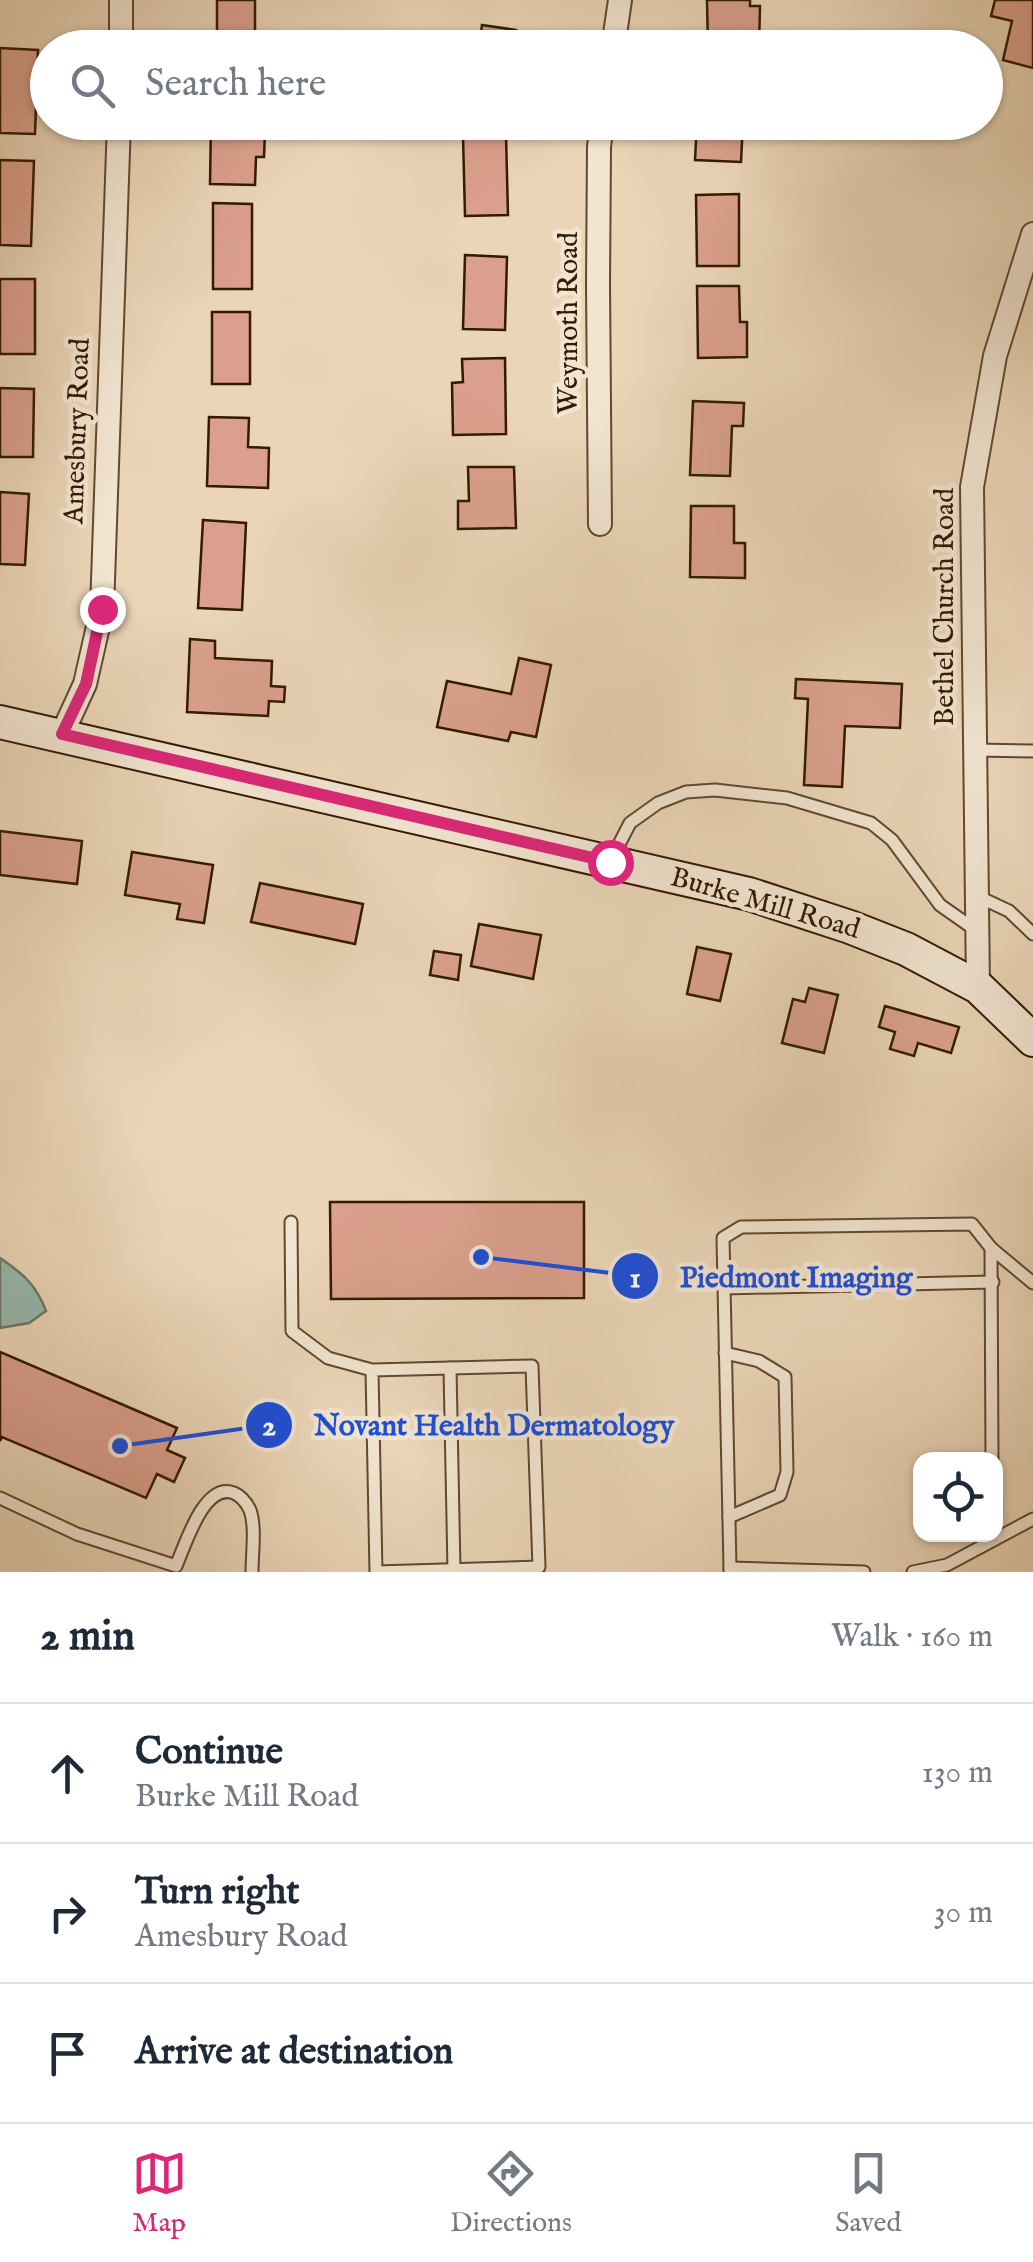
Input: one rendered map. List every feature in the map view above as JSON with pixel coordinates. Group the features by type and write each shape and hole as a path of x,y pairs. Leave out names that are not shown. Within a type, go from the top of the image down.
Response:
{"street":[{"path":"121,0 121,30"},
{"path":"616,30 620,0"},
{"name":"Amesbury Road","path":"62,734 86,684 102,609 118,140"},
{"name":"Weymoth Road","path":"600,140 600,524"},
{"name":"Bethel Church Road","path":"978,987 972,487 996,356 1033,234"},
{"name":"Burke Mill Road","path":"0,722 748,894 906,950 978,987 1033,1040"}],"lane":[{"path":"975,750 1033,751"},
{"path":"610,862 630,823 658,803 686,792 714,790 787,798 870,823 892,840 940,905 977,931"},
{"path":"976,896 1010,912 1033,934"},
{"path":"291,1222 292,1331 328,1358 372,1370 532,1366 539,1567 376,1572 372,1370"},
{"path":"864,1572 730,1570 723,1238 741,1226 972,1224 991,1248 1033,1283"},
{"path":"991,1248 992,1452"},
{"path":"724,1288 993,1282"},
{"path":"726,1353 759,1361 785,1376 787,1472 780,1494 729,1517"},
{"path":"450,1368 454,1570"},
{"path":"0,1498 77,1534 176,1566 198,1514 210,1498 223,1492 234,1493 252,1513 252,1572"},
{"path":"1003,1533 1033,1519"},
{"path":"913,1572 947,1565 984,1542"}],"water":[{"path":"0,1258 38,1293 46,1311 29,1323 0,1328"}],"building":[{"path":"217,0 255,0 255,30 217,30"},
{"path":"707,0 750,0 750,6 760,6 759,30 708,30"},
{"path":"995,0 1033,0 1033,68 1003,60 1012,21 991,16"},
{"path":"482,25 516,30 481,30"},
{"path":"0,48 30,50 30,134 0,133"},
{"path":"211,140 265,140 264,157 256,157 255,185 210,184"},
{"path":"463,140 506,140 508,215 465,216"},
{"path":"696,140 742,140 741,162 695,160"},
{"path":"0,160 34,161 31,246 0,245"},
{"path":"739,194 739,266 697,266 696,195"},
{"path":"213,203 252,204 252,289 213,289"},
{"path":"465,255 507,257 505,330 463,329"},
{"path":"0,279 35,279 35,354 0,354"},
{"path":"697,286 739,286 740,322 747,322 747,357 698,358"},
{"path":"212,312 250,312 250,384 212,384"},
{"path":"505,358 506,434 453,435 452,383 463,382 462,359"},
{"path":"0,388 34,389 33,457 0,457"},
{"path":"693,401 744,403 743,426 732,426 730,476 690,475"},
{"path":"209,417 249,418 248,447 269,448 268,488 207,486"},
{"path":"468,467 514,467 516,528 458,529 458,501 469,501"},
{"path":"0,492 29,494 25,565 0,564"},
{"path":"691,506 734,506 734,543 745,543 745,578 690,577"},
{"path":"203,520 246,523 242,610 198,608"},
{"path":"190,639 215,641 215,658 272,661 271,686 285,687 284,702 269,701 268,716 187,712"},
{"path":"519,658 551,665 536,737 511,732 508,741 437,727 447,681 511,694"},
{"path":"796,679 902,684 900,728 845,726 842,787 804,785 808,699 795,698"},
{"path":"0,831 82,841 77,884 0,875"},
{"path":"132,852 213,865 204,923 177,919 180,904 125,895"},
{"path":"260,883 363,904 355,944 251,922"},
{"path":"479,924 541,935 533,979 471,966"},
{"path":"697,947 731,954 720,1001 687,994"},
{"path":"434,951 461,955 458,980 430,975"},
{"path":"809,988 838,995 824,1053 782,1043 793,999 805,1002"},
{"path":"885,1006 959,1027 951,1053 918,1043 914,1056 890,1049 895,1032 879,1027"},
{"path":"330,1202 584,1202 584,1298 331,1299"},
{"path":"0,1352 177,1428 167,1450 185,1458 174,1482 157,1474 146,1498 2,1437 0,1441"}],"place":[{"name":"Piedmont Imaging","path":"481,1257"},
{"name":"Novant Health Dermatology","path":"120,1446"}],"route":[{"path":"102,609 86,684 62,734 610,862"}]}
